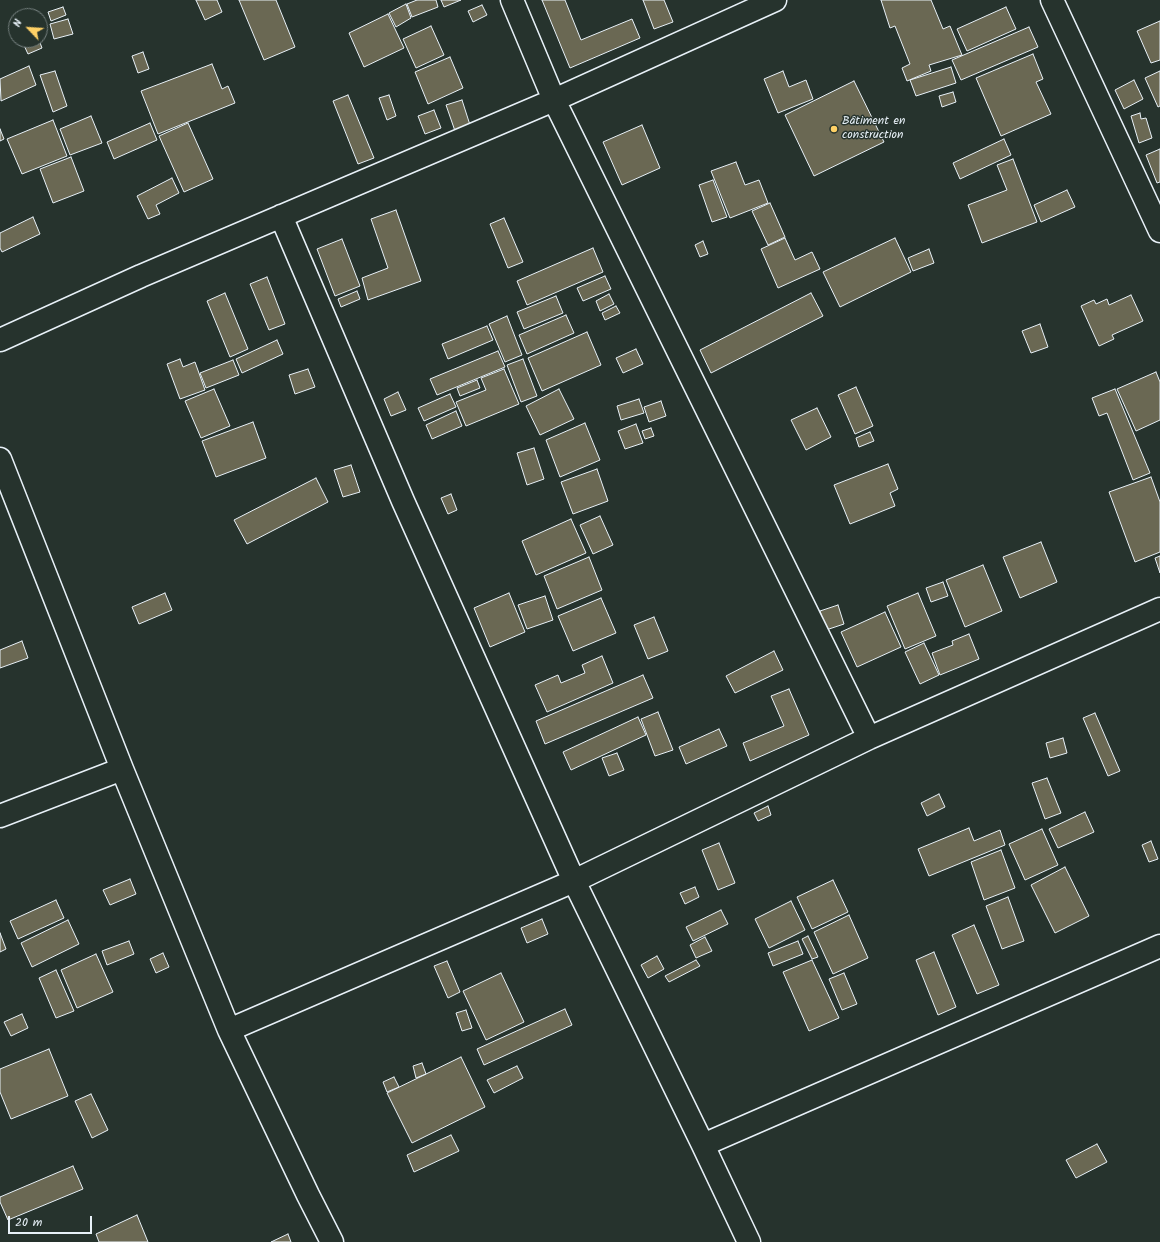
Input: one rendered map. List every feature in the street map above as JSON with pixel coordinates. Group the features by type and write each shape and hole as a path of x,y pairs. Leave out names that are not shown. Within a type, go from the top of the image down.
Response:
{"street":[{"path":"512,0 554,100 869,738"},
{"path":"0,340 141,276 554,100 774,0"},
{"path":"1052,0 1160,231"},
{"path":"281,216 403,501 574,881 749,1242"},
{"path":"0,459 122,769 229,1030 332,1242"},
{"path":"229,1030 574,881 869,738 1160,609"},
{"path":"0,816 122,769"},
{"path":"703,1145 1160,946"}],"building":[{"path":"196,0 217,0 222,12 205,20"},
{"path":"239,0 276,0 295,47 264,60"},
{"path":"417,0 436,0 438,7 412,17 407,4"},
{"path":"441,0 461,0 444,7"},
{"path":"542,0 565,0 581,40 632,19 640,38 570,68"},
{"path":"643,0 664,0 673,22 654,29"},
{"path":"881,0 931,0 943,29 950,26 962,55 929,65 931,71 907,81 902,68 910,64 895,26 890,28"},
{"path":"406,4 411,18 396,27 389,13"},
{"path":"482,5 487,15 473,22 468,11"},
{"path":"63,7 66,15 51,21 48,12"},
{"path":"1006,7 1016,29 967,51 957,29"},
{"path":"388,14 404,48 364,67 349,33"},
{"path":"68,19 73,34 54,39 50,24"},
{"path":"1160,21 1160,60 1151,63 1137,31"},
{"path":"431,26 444,55 416,68 403,39"},
{"path":"1029,27 1038,47 961,80 952,60"},
{"path":"25,48 42,48 28,54"},
{"path":"143,52 149,69 138,73 132,56"},
{"path":"1033,54 1043,79 1036,82 1051,114 1001,136 976,78"},
{"path":"450,57 463,88 428,104 415,72"},
{"path":"212,64 222,89 228,86 235,103 158,134 141,91"},
{"path":"29,66 36,85 1,101 0,79"},
{"path":"951,67 956,83 916,96 910,80"},
{"path":"55,71 67,106 53,112 40,75"},
{"path":"783,71 789,87 806,80 813,99 778,113 764,79"},
{"path":"1160,71 1160,106 1158,107 1145,78"},
{"path":"1134,80 1143,99 1124,109 1115,90"},
{"name":"Bâtiment en construction","path":"854,81 884,142 814,176 785,115"},
{"path":"953,92 956,102 942,107 939,96"},
{"path":"348,95 374,158 358,164 333,101"},
{"path":"389,95 396,116 387,120 379,98"},
{"path":"462,100 470,125 455,131 446,105"},
{"path":"434,110 441,128 425,134 418,116"},
{"path":"1140,113 1141,119 1146,118 1152,138 1139,143 1131,116"},
{"path":"91,116 102,143 70,155 60,129"},
{"path":"53,120 67,156 22,174 7,139"},
{"path":"150,123 157,140 114,159 107,142"},
{"path":"188,123 213,179 184,192 159,136"},
{"path":"642,125 660,168 622,185 603,142"},
{"path":"0,129 4,139 0,141"},
{"path":"1004,139 1011,155 960,179 953,163"},
{"path":"1160,149 1160,182 1157,183 1146,155"},
{"path":"71,157 84,191 53,203 40,169"},
{"path":"1013,159 1037,222 982,243 968,205 1007,190 997,165"},
{"path":"736,162 745,185 759,180 768,203 730,218 711,171"},
{"path":"172,178 179,193 156,205 160,214 148,219 137,196"},
{"path":"713,180 727,217 712,222 699,185"},
{"path":"1067,190 1075,207 1041,222 1034,205"},
{"path":"770,203 785,237 768,245 752,211"},
{"path":"396,210 421,281 368,300 362,278 388,268 371,219"},
{"path":"33,217 40,234 2,252 0,248 0,233"},
{"path":"504,218 523,262 508,268 490,224"},
{"path":"785,238 795,260 812,252 820,269 778,288 761,249"},
{"path":"895,238 911,272 840,307 823,272"},
{"path":"342,239 360,286 335,296 317,249"},
{"path":"703,241 708,254 700,257 695,245"},
{"path":"593,248 603,272 527,305 517,281"},
{"path":"929,249 934,263 913,271 908,258"},
{"path":"605,276 611,289 583,301 577,288"},
{"path":"267,277 285,324 269,330 250,284"},
{"path":"357,291 360,299 341,307 338,299"},
{"path":"225,293 248,349 230,357 207,301"},
{"path":"811,293 823,316 711,373 700,350"},
{"path":"609,294 614,304 600,311 596,301"},
{"path":"1131,295 1143,321 1112,335 1114,339 1099,346 1081,306 1094,300 1096,304 1107,299 1109,305"},
{"path":"556,296 563,313 524,329 517,312"},
{"path":"616,306 620,313 605,320 602,313"},
{"path":"566,315 574,333 527,354 519,335"},
{"path":"507,316 522,355 505,362 489,324"},
{"path":"1040,324 1048,347 1031,353 1022,331"},
{"path":"487,326 493,340 448,359 442,344"},
{"path":"587,332 601,365 542,391 528,358"},
{"path":"277,340 283,354 242,373 236,359"},
{"path":"636,349 643,364 623,373 616,358"},
{"path":"498,351 505,367 437,395 430,379"},
{"path":"180,359 183,367 195,362 205,390 180,399 167,364"},
{"path":"523,359 537,396 521,402 507,365"},
{"path":"233,360 239,375 206,388 200,373"},
{"path":"308,369 315,387 295,394 289,375"},
{"path":"504,369 519,404 466,426 456,402 486,390 481,378"},
{"path":"1156,372 1160,382 1160,420 1136,431 1117,389"},
{"path":"477,380 480,388 460,396 457,388"},
{"path":"856,387 873,426 855,434 838,395"},
{"path":"214,389 230,426 201,438 185,401"},
{"path":"559,389 574,419 540,435 526,406"},
{"path":"1115,389 1150,473 1133,480 1107,413 1099,416 1092,398"},
{"path":"398,392 406,410 391,416 384,399"},
{"path":"450,394 456,407 424,421 418,408"},
{"path":"639,399 644,413 621,420 617,406"},
{"path":"661,401 666,416 649,422 644,407"},
{"path":"817,408 831,437 806,450 791,420"},
{"path":"456,411 462,426 432,439 426,425"},
{"path":"253,422 266,458 216,477 202,441"},
{"path":"585,423 600,460 560,477 546,440"},
{"path":"636,424 643,443 625,449 618,431"},
{"path":"651,428 654,436 645,439 642,431"},
{"path":"870,432 874,441 859,447 856,438"},
{"path":"534,448 544,479 527,485 517,453"},
{"path":"888,464 898,489 890,493 895,506 850,524 834,485"},
{"path":"351,465 360,492 343,497 334,470"},
{"path":"597,469 608,501 573,514 561,482"},
{"path":"1151,477 1160,502 1160,552 1135,562 1109,492"},
{"path":"316,478 328,502 247,544 234,520"},
{"path":"451,494 457,510 448,514 441,498"},
{"path":"600,516 613,545 593,554 580,525"},
{"path":"571,519 586,553 536,575 522,541"},
{"path":"1041,542 1057,582 1020,598 1003,557"},
{"path":"1160,556 1160,573 1155,558"},
{"path":"589,557 602,590 557,609 544,576"},
{"path":"983,565 1002,611 965,627 946,580"},
{"path":"943,582 948,596 931,602 926,588"},
{"path":"165,593 172,610 139,624 132,607"},
{"path":"509,593 525,632 490,647 474,608"},
{"path":"918,593 936,636 905,649 887,606"},
{"path":"545,596 553,620 527,629 518,605"},
{"path":"601,598 616,633 573,651 558,616"},
{"path":"838,605 844,624 826,630 820,611"},
{"path":"885,612 901,647 857,667 841,632"},
{"path":"654,617 668,651 648,659 634,625"},
{"path":"969,634 979,659 940,675 932,653 953,645 952,641"},
{"path":"22,641 28,658 0,668 0,650"},
{"path":"924,643 939,675 920,684 905,652"},
{"path":"774,651 783,670 735,693 726,676"},
{"path":"602,656 613,683 547,712 535,685 558,675 561,683 585,673 582,665"},
{"path":"643,675 653,698 545,744 536,721"},
{"path":"789,689 809,735 750,761 743,743 784,726 771,696"},
{"path":"658,712 673,750 655,756 641,719"},
{"path":"1095,713 1120,771 1108,776 1083,718"},
{"path":"638,717 646,735 571,770 563,752"},
{"path":"719,729 727,746 686,764 679,747"},
{"path":"1063,738 1067,753 1050,758 1046,743"},
{"path":"617,753 624,770 609,776 602,758"},
{"path":"1047,778 1061,813 1045,819 1032,783"},
{"path":"939,794 945,807 927,816 921,803"},
{"path":"768,806 771,815 758,821 754,813"},
{"path":"1085,812 1094,832 1058,848 1049,829"},
{"path":"969,828 974,841 1000,830 1005,845 929,876 918,849"},
{"path":"1042,829 1058,865 1025,880 1009,844"},
{"path":"1151,841 1158,859 1149,862 1142,845"},
{"path":"719,843 735,883 718,890 702,850"},
{"path":"1001,850 1015,888 984,900 971,862"},
{"path":"1065,867 1089,916 1055,933 1031,885"},
{"path":"130,879 136,894 110,905 103,890"},
{"path":"833,880 848,912 812,929 797,897"},
{"path":"695,887 699,897 685,904 680,893"},
{"path":"1008,897 1024,941 1002,949 986,906"},
{"path":"56,900 64,918 18,939 10,921"},
{"path":"791,901 805,930 769,948 755,919"},
{"path":"721,910 728,924 693,941 686,927"},
{"path":"849,915 868,958 833,974 814,932"},
{"path":"542,919 548,934 527,943 521,928"},
{"path":"68,920 79,944 32,967 21,943"},
{"path":"974,925 999,985 977,994 952,935"},
{"path":"0,933 6,949 0,952"},
{"path":"808,936 818,957 812,959 802,939"},
{"path":"705,937 712,951 696,958 690,945"},
{"path":"129,941 134,954 107,965 102,951"},
{"path":"798,941 803,954 773,966 768,953"},
{"path":"934,952 956,1007 938,1015 916,960"},
{"path":"163,953 169,967 156,973 150,959"},
{"path":"96,954 113,992 77,1008 61,970"},
{"path":"657,956 664,969 648,978 641,965"},
{"path":"696,960 700,966 669,982 665,976"},
{"path":"812,960 839,1018 809,1031 783,972"},
{"path":"447,961 460,992 448,998 434,966"},
{"path":"56,970 74,1011 56,1018 39,978"},
{"path":"501,973 524,1022 486,1040 463,991"},
{"path":"844,973 857,1004 842,1010 829,979"},
{"path":"565,1009 572,1025 484,1065 477,1049"},
{"path":"466,1010 472,1028 462,1031 456,1013"},
{"path":"22,1014 28,1028 11,1036 4,1022"},
{"path":"49,1049 68,1096 11,1119 0,1092 0,1069"},
{"path":"461,1057 485,1107 412,1143 387,1093"},
{"path":"422,1063 426,1074 416,1078 413,1066"},
{"path":"517,1066 523,1078 494,1093 487,1080"},
{"path":"394,1077 399,1087 387,1092 383,1082"},
{"path":"91,1094 108,1130 92,1138 75,1101"},
{"path":"451,1135 459,1151 414,1172 407,1155"},
{"path":"1097,1144 1107,1162 1076,1178 1066,1160"},
{"path":"73,1166 83,1189 8,1220 0,1202 0,1197"},
{"path":"137,1215 148,1242 99,1242 96,1234"},
{"path":"288,1234 291,1242 271,1242"}],"place":[{"name":"Bâtiment en construction","path":"834,129"}]}
